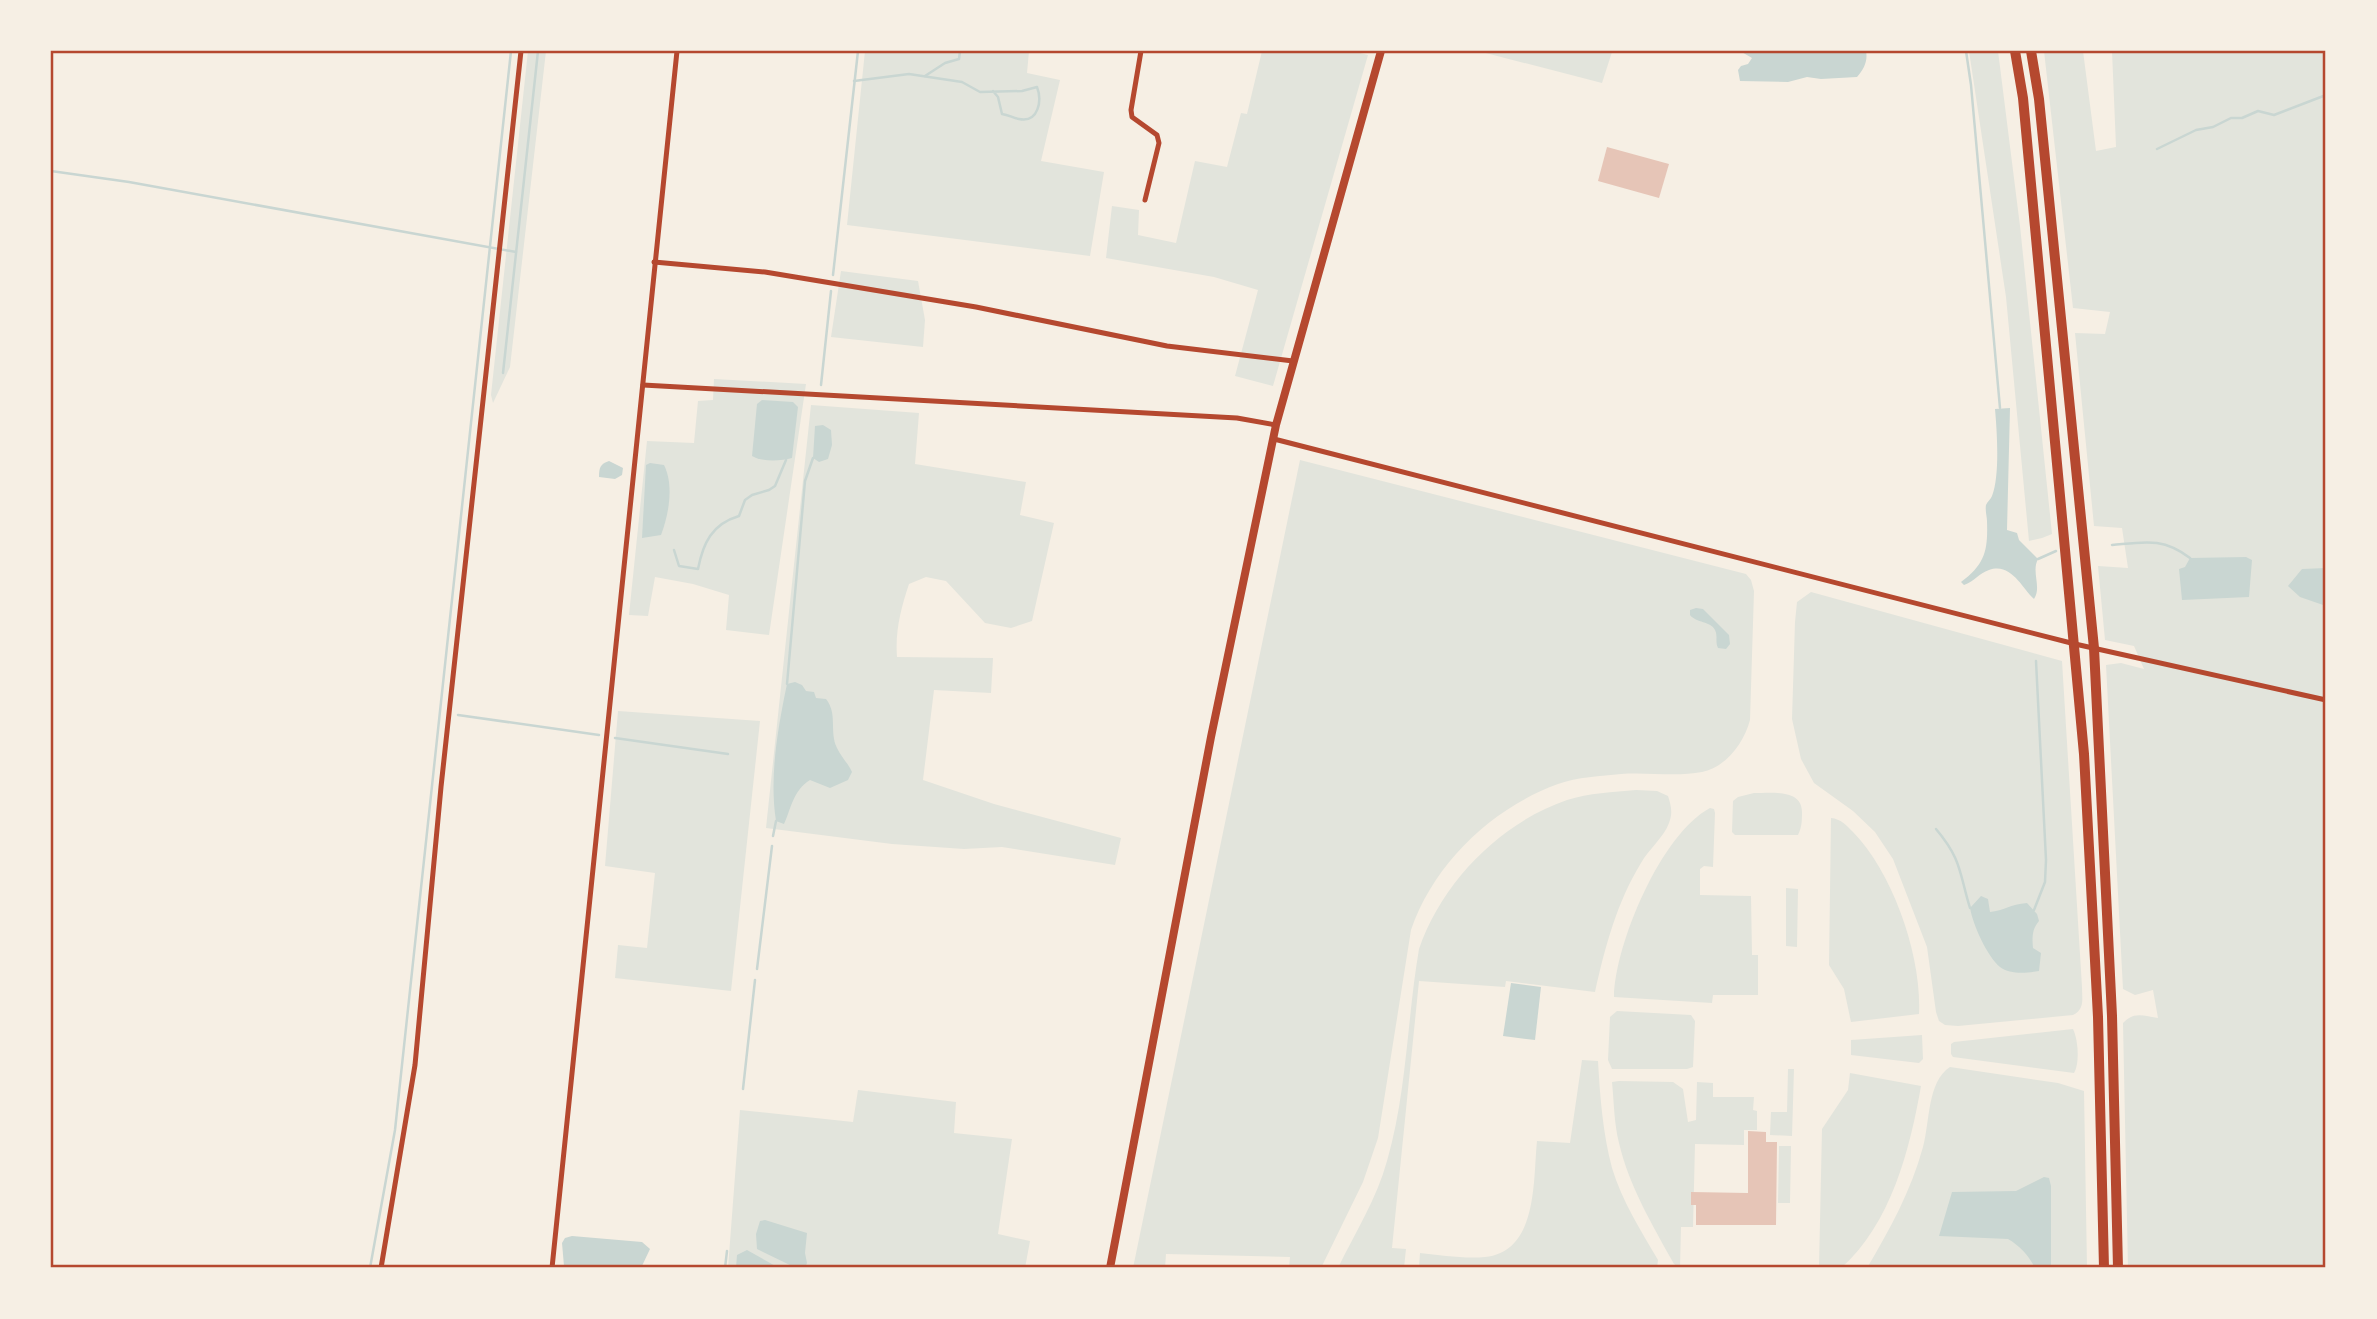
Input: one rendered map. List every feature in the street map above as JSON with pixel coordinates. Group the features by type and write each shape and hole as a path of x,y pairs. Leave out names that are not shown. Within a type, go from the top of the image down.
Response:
{"highway":[{"path":"2015,51 2023,98 2085,768 2098,1017 2104,1268"},
{"path":"2031,51 2039,99 2094,648 2112,1016 2118,1268"}],"main road":[{"path":"1110,1268 1210,737 1276,425 1381,51"}],"street":[{"path":"381,1268 415,1065 441,787 520,51"},
{"path":"552,1268 677,51"},
{"path":"1142,51 1132,117 1157,135 1159,143 1145,200"},
{"path":"654,262 765,272 976,307 1167,346 1293,361"},
{"path":"643,385 1209,416 1276,425"},
{"path":"1274,439 2075,644 2326,700"}],"shaded area":[{"path":"528,51 546,51 510,367 493,403 491,395"},
{"path":"865,51 1029,51 1027,73 1060,80 1041,161 1104,172 1090,256 847,225"},
{"path":"1262,51 1352,51 1368,55 1273,386 1235,376 1258,290 1214,277 1106,258 1112,206 1139,210 1138,235 1176,243 1195,161 1227,167 1241,113 1247,114"},
{"path":"1478,51 1606,51 1612,52 1602,83"},
{"path":"1740,51 1866,51 1866,58 1857,77 1807,77 1788,82 1740,81 1738,70 1752,58"},
{"path":"1969,51 1998,51 2020,226 2052,534 2029,541 2006,297"},
{"path":"2044,51 2083,51 2096,151 2116,147 2112,51 2326,51 2326,1268 2128,1268 2123,1023 2135,1016 2158,1018 2153,990 2135,995 2123,989 2106,665 2121,663 2144,669 2134,646 2105,640 2098,566 2128,568 2122,528 2094,526 2075,333 2105,334 2110,312 2073,308"},
{"path":"841,271 918,281 925,320 923,347 831,337"},
{"path":"714,379 806,384 769,635 726,630 729,595 693,584 655,577 648,616 629,615 647,441 694,443 698,401 713,400"},
{"path":"762,400 793,402 798,407 792,458 772,460 752,456 757,404"},
{"path":"811,405 919,413 915,464 1026,482 1020,515 1054,523 1032,621 1011,628 985,623 946,581 926,577 909,584 899,620 897,657 993,658 991,693 934,690 923,780 994,804 1121,838 1115,865 1002,847 964,849 892,844 766,828"},
{"path":"2010,408 2007,530 2017,533 2019,540 2038,559 2034,599 2015,577 1997,568 1982,573 1964,585 1961,582 1980,563 1986,549 1986,505 1995,487 1997,465 1995,409"},
{"path":"823,425 831,430 832,445 828,459 819,462 813,458 815,426"},
{"path":"1300,460 1746,574 1754,591 1750,720 1733,753 1711,769 1682,774 1597,776 1558,784 1510,808 1468,841 1450,861 1421,905 1411,930 1378,1138 1363,1182 1321,1268 1289,1268 1290,1257 1166,1254 1165,1268 1133,1268"},
{"path":"609,461 623,468 622,475 615,479 599,477 601,467"},
{"path":"646,465 664,465 669,481 669,500 661,535 642,538"},
{"path":"2246,557 2252,560 2249,597 2182,600 2179,569 2185,567 2190,558"},
{"path":"2326,568 2326,606 2300,597 2288,586 2302,569"},
{"path":"1811,592 2062,661 2082,996 2081,1007 2077,1013 1958,1026 1945,1025 1939,1021 1927,947 1893,859 1875,832 1853,811 1814,783 1801,759 1792,719 1795,622 1797,602"},
{"path":"1703,609 1729,635 1730,644 1726,649 1718,648 1713,627 1690,615 1690,610"},
{"path":"795,682 802,685 806,691 814,692 816,698 826,699 830,705 835,742 852,772 848,780 830,788 810,780 804,784 794,799 784,824 776,821 774,770 787,684"},
{"path":"618,711 760,721 731,991 615,978 618,945 647,948 655,873 605,866"},
{"path":"1657,791 1668,796 1671,816 1667,828 1644,858 1625,893 1595,992 1506,981 1505,987 1419,981 1392,1248 1406,1249 1404,1268 1338,1268 1372,1202 1387,1161 1399,1109 1419,949 1442,901 1476,858 1519,824 1542,810 1592,794"},
{"path":"1754,793 1785,794 1797,799 1802,812 1798,835 1735,835 1732,832 1733,801"},
{"path":"1710,808 1714,809 1715,813 1713,867 1704,866 1700,869 1700,895 1751,896 1752,955 1758,955 1758,995 1713,995 1712,1003 1614,997 1623,949 1644,892 1674,841 1692,821"},
{"path":"1831,818 1846,825 1853,832 1881,870 1892,892 1916,967 1919,1014 1851,1022 1844,989 1829,965"},
{"path":"1786,888 1798,889 1797,947 1786,946"},
{"path":"1981,896 1988,899 1990,912 2027,903 2037,914 2039,921 2034,930 2033,948 2041,953 2039,971 2009,971 2000,967 1990,956 1981,940 1970,908"},
{"path":"1511,983 1541,987 1535,1040 1503,1036"},
{"path":"1617,1011 1691,1015 1695,1021 1693,1067 1612,1069 1608,1060 1610,1017"},
{"path":"2073,1029 2078,1051 2074,1073 1953,1057 1951,1054 1951,1044 1954,1042"},
{"path":"1922,1035 1923,1059 1919,1063 1851,1055 1851,1040"},
{"path":"1582,1060 1598,1061 1602,1115 1612,1168 1626,1204 1658,1260 1657,1268 1592,1268 1568,1265 1419,1268 1420,1253 1485,1257 1502,1252 1515,1242 1524,1228 1533,1194 1537,1141 1570,1143"},
{"path":"1950,1067 2058,1083 2084,1091 2087,1268 1867,1268 1906,1194 1923,1147 1933,1092 1937,1082"},
{"path":"1788,1069 1794,1069 1792,1136 1770,1135 1771,1112 1787,1112"},
{"path":"1850,1073 1921,1086 1911,1135 1896,1184 1873,1230 1841,1268 1819,1268 1822,1129 1848,1090"},
{"path":"1612,1082 1673,1082 1683,1089 1688,1122 1696,1120 1697,1082 1713,1083 1713,1097 1754,1097 1753,1110 1757,1111 1757,1130 1744,1130 1744,1145 1695,1144 1693,1227 1681,1227 1680,1268 1674,1264 1650,1220 1623,1159 1616,1128"},
{"path":"858,1090 956,1102 954,1133 1012,1139 998,1234 1030,1241 1025,1268 728,1268 740,1110 853,1122"},
{"path":"1779,1146 1791,1146 1790,1203 1778,1203"},
{"path":"2044,1177 2049,1178 2051,1186 2051,1268 2035,1268 2024,1252 2008,1239 1939,1236 1952,1192 2016,1191"},
{"path":"765,1220 807,1233 805,1268 796,1268 757,1249 756,1234 760,1221"},
{"path":"572,1236 642,1242 650,1249 641,1268 564,1266 562,1243 565,1238"},
{"path":"747,1250 779,1268 736,1268 737,1255"}],"building":[{"path":"1607,147 1669,164 1659,198 1598,181"},
{"path":"1748,1131 1766,1132 1766,1142 1777,1142 1776,1225 1696,1225 1696,1205 1691,1205 1691,1192 1748,1193"}],"waterway":[{"path":"370,1268 395,1130 511,51"},
{"path":"503,373 538,51"},
{"path":"833,275 858,51"},
{"path":"925,76 945,63 959,59 960,51"},
{"path":"1966,51 2000,408"},
{"path":"854,81 909,74 962,82 980,92 1022,91 1037,87 1039,104 1035,114 1026,119 1002,114 998,97 993,91"},
{"path":"2157,149 2196,130 2213,127 2231,118 2242,118 2258,111 2274,115 2326,95"},
{"path":"51,171 129,182 516,252"},
{"path":"821,385 831,291"},
{"path":"787,684 805,481 813,458"},
{"path":"674,550 679,566 698,569 706,543 715,529 739,516 745,500 775,486 786,460"},
{"path":"2112,545 2153,542 2171,547 2190,558"},
{"path":"2038,559 2056,551"},
{"path":"2034,910 2045,882 2046,860 2036,661"},
{"path":"458,715 599,735"},
{"path":"615,738 728,754"},
{"path":"773,836 776,821"},
{"path":"1936,829 1955,858 1970,908"},
{"path":"757,969 772,846"},
{"path":"743,1089 755,980"},
{"path":"725,1268 727,1251"},
{"path":"2211,1266 2215,1268"}]}
